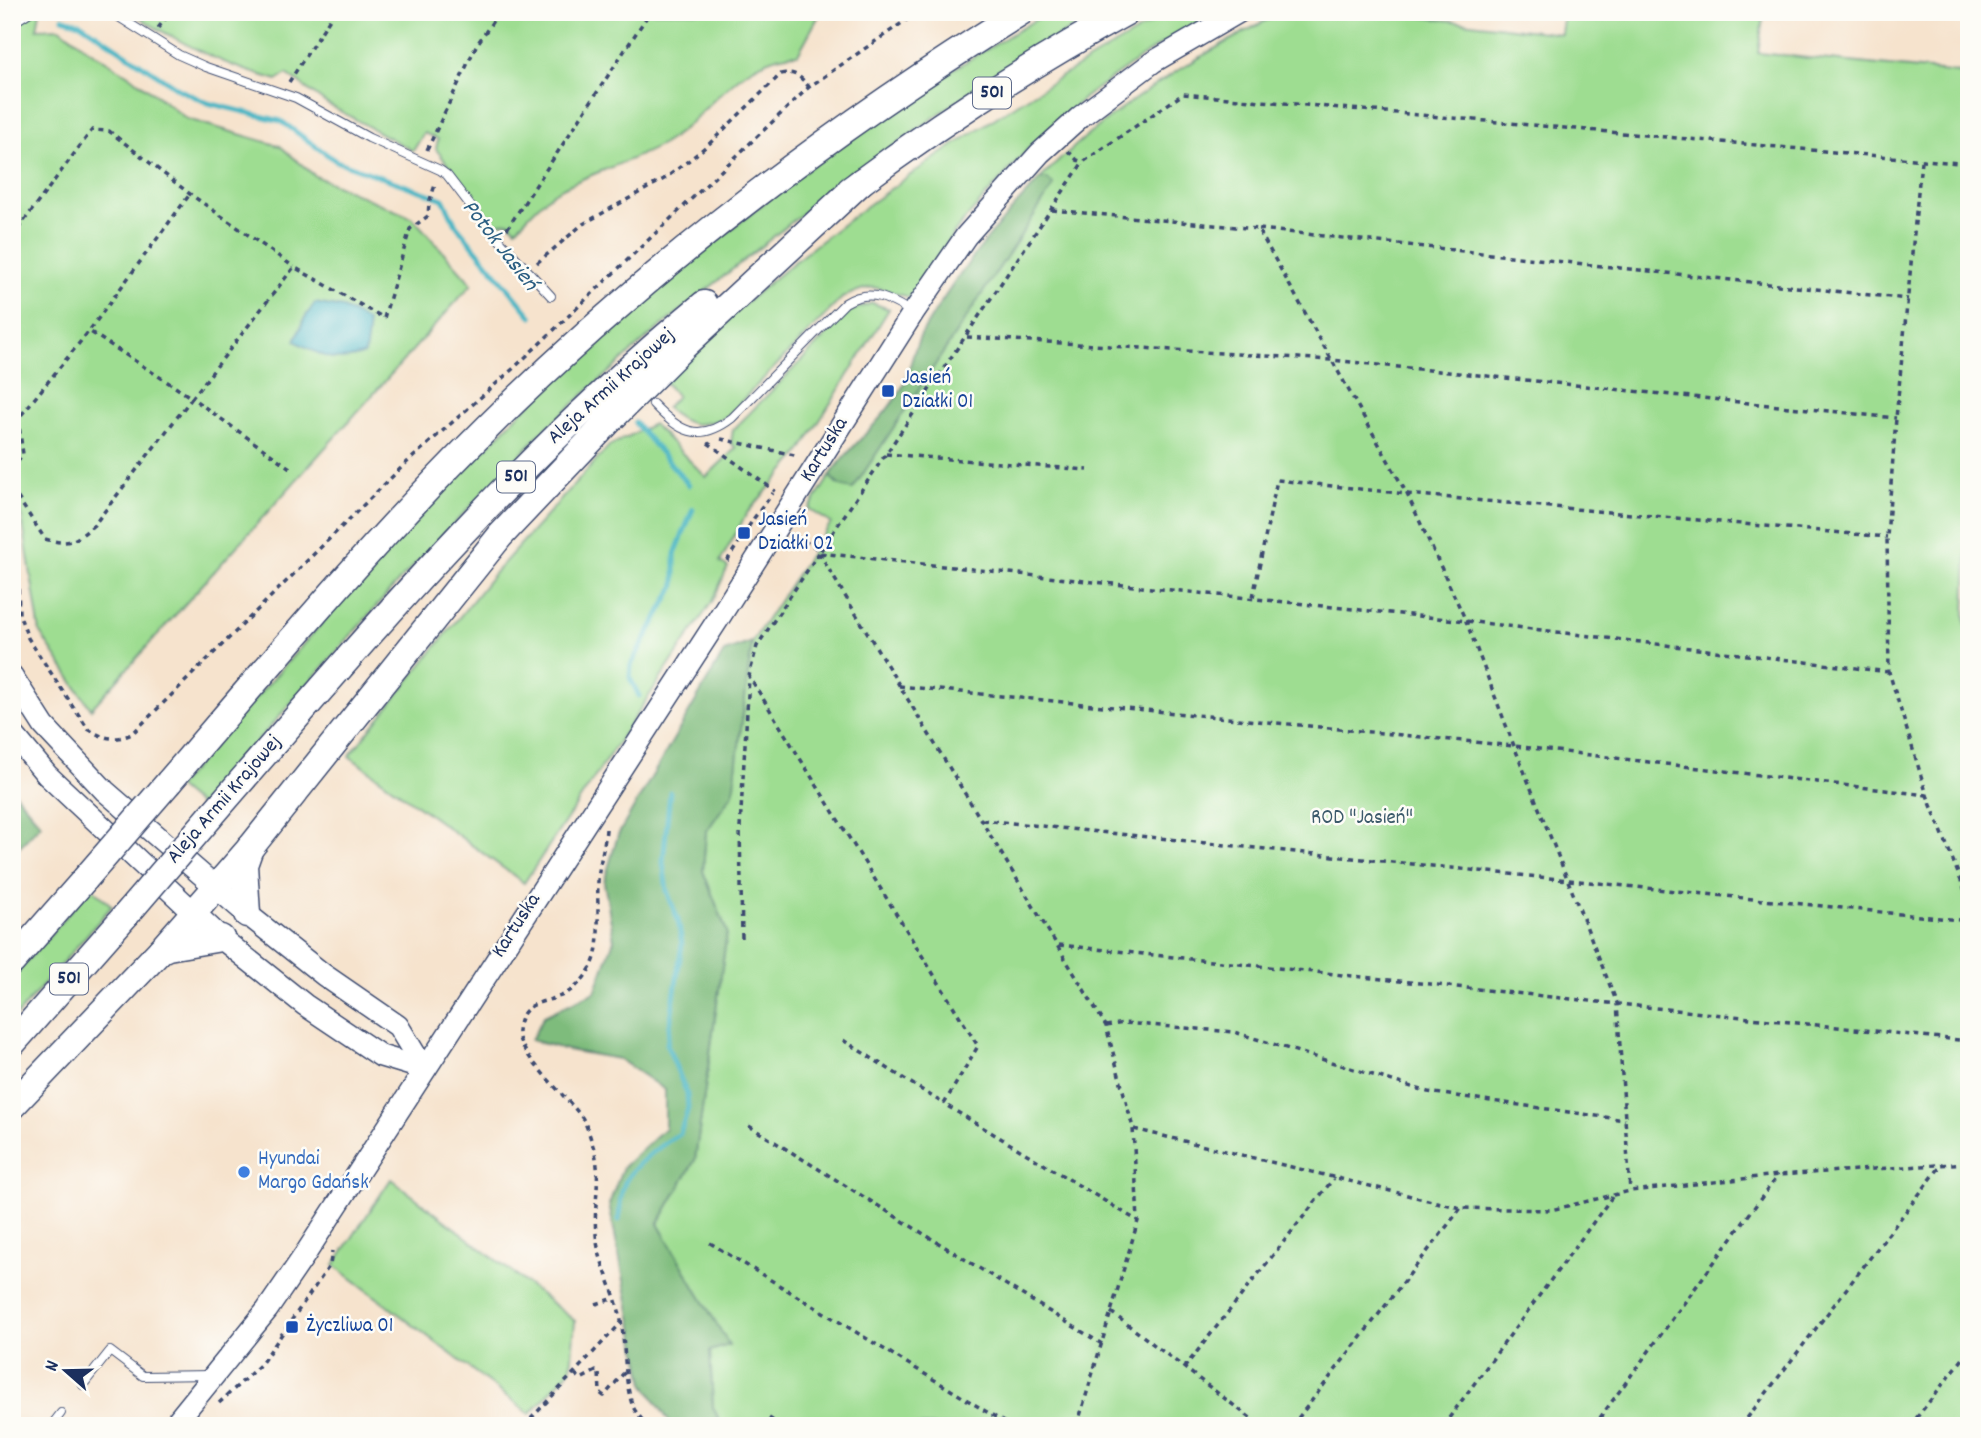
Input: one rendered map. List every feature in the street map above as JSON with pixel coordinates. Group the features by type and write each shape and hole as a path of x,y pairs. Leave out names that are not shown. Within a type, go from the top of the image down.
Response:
{"main road":[{"name":"501","path":"12,962 286,646 453,463 529,388 676,258 794,165 911,82 1021,12"},
{"name":"Aleja Armii Krajowej","path":"12,1044 368,635 475,517 581,411 709,301 862,181 965,110 1126,12"},
{"path":"12,1106 161,950 216,887 500,536 682,348 862,181"},
{"path":"247,914 244,864 251,846"},
{"path":"161,950 221,938"}],"street":[{"name":"Kartuska","path":"173,1426 267,1310 710,633 913,313 966,236 1040,153 1080,117 1144,68 1196,35 1246,16"},
{"path":"12,676 44,726 105,791 247,914 324,975 398,1026 424,1069"},
{"path":"12,733 47,775 221,938 305,1005 381,1056 424,1069"}],"lane":[{"path":"12,20 30,12"},
{"path":"111,12 170,50 197,63 283,93 447,175 498,238 551,296"},
{"path":"653,404 671,423 696,433 709,432 733,418 845,303 854,297 876,294 913,313"},
{"path":"83,1385 110,1351 143,1376 215,1375"},
{"path":"51,1426 61,1413"}],"path":[{"path":"161,23 171,12"},
{"path":"283,93 334,12"},
{"path":"422,161 476,46 499,12"},
{"path":"498,238 512,224 650,12"},
{"path":"12,539 18,577 19,614 27,638 88,729 98,736 112,739 132,734 404,465 515,367 809,87 918,12"},
{"path":"1246,16 1268,12"},
{"path":"528,270 583,224 664,179 692,158 781,74 791,72 799,75 809,87"},
{"path":"742,938 740,828 749,676 757,646 1083,162 1183,94 1969,164"},
{"path":"12,237 92,130 109,131 190,194 294,267 384,318 410,229 428,216 429,203 436,184"},
{"path":"1064,148 1083,162"},
{"path":"1921,161 1896,418 1888,537 1889,672 1927,795 1969,901"},
{"path":"13,469 23,454 18,419 89,331 190,194"},
{"path":"1051,210 1258,229 1908,299"},
{"path":"1258,229 1408,494 1466,621 1617,1003 1630,1191"},
{"path":"12,489 46,539 62,544 77,540 94,526 294,267"},
{"path":"89,331 192,398 290,468"},
{"path":"966,337 1332,360 1896,418"},
{"path":"709,432 727,442 805,457"},
{"path":"696,433 775,491"},
{"path":"886,454 1088,470"},
{"path":"1253,598 1277,480 1888,537"},
{"path":"815,547 1107,1026 1133,1128 1138,1221 1077,1426"},
{"path":"819,552 1466,621 1889,672"},
{"path":"749,676 978,1046 944,1104"},
{"path":"899,686 1514,746 1927,795"},
{"path":"601,830 609,819 599,870 596,918 598,950 593,964 584,978 572,989 561,996 535,1003 522,1016 517,1034 528,1056 584,1121 595,1153 596,1232 605,1274 621,1323 632,1405 647,1426"},
{"path":"981,820 1969,921"},
{"path":"1058,945 1969,1041"},
{"path":"1107,1026 1124,1023 1234,1032 1428,1092 1626,1120"},
{"path":"843,1040 1138,1221"},
{"path":"749,1126 1101,1344"},
{"path":"1133,1128 1461,1208 1551,1210 1630,1191 1778,1175 1969,1163"},
{"path":"1741,1426 1943,1163"},
{"path":"1594,1426 1778,1175"},
{"path":"1184,1368 1335,1178"},
{"path":"1443,1426 1613,1195"},
{"path":"1292,1426 1461,1208"},
{"path":"710,1243 1010,1426"},
{"path":"214,1407 261,1363 331,1265 332,1247"},
{"path":"596,1304 615,1298"},
{"path":"1111,1312 1261,1426"},
{"path":"524,1426 621,1323"},
{"path":"1910,1426 1969,1351"},
{"path":"575,1374 581,1379 596,1371 599,1373 600,1393 604,1396 627,1372"},
{"path":"204,1426 210,1413"},
{"path":"769,1418 781,1426"},
{"path":"226,1426 228,1423 231,1426"}],"green space":[{"path":"12,12 40,12 37,29 60,28 90,51 135,79 187,119 280,146 315,176 413,218 472,284 91,709 40,633 22,517 20,512 12,507"},
{"path":"134,12 821,12 798,54 777,57 758,65 725,89 695,119 663,144 555,192 516,229 509,222 493,224 436,149 438,139 424,133 413,151 327,104 287,74 277,80 222,61 156,28"},
{"path":"1048,12 1098,12 957,101 818,201 654,332 543,431 399,581 200,806 177,787 375,563 520,413 631,311 797,176 939,78"},
{"path":"1171,12 1217,12 1152,50 1085,97 1029,148 960,225 909,297 870,288 842,298 726,417 694,424 681,419 666,408 677,396 664,381 752,297 813,247 962,140 1065,74"},
{"name":"ROD \"Jasień\"","path":"1282,12 1380,12 1561,34 1564,12 1764,12 1758,53 1969,74 1969,493 1965,616 1969,652 1969,1426 722,1426 713,1407 710,1351 728,1345 658,1224 695,1160 727,932 703,871 706,832 733,792 752,642 831,523 809,509 830,476 836,484 1047,179 1040,179 1124,106 1185,66"},
{"path":"1040,179 1047,179 1054,185 853,489 840,486 830,476 897,396 904,384 919,339 934,312 976,253"},
{"path":"872,303 889,309 799,454 747,513 720,562 728,567 713,600 524,883 349,756 493,575 609,446 653,424 706,477 736,448 731,443 733,430 850,311"},
{"path":"752,642 733,793 706,832 703,871 727,932 695,1160 658,1224 729,1345 710,1351 713,1407 722,1426 672,1426 644,1383 609,1204 623,1167 665,1128 665,1090 619,1059 567,1050 531,1040 544,1016 595,992 614,940 604,882 618,835 724,652"},
{"path":"12,790 41,824 12,855"},
{"path":"91,887 112,906 12,1021 12,978"},
{"path":"391,1179 575,1321 571,1369 530,1414 334,1265"}],"water":[{"path":"315,303 343,308 367,321 365,354 336,359 295,341 304,319"}],"waterway":[{"name":"Potok Jasień","path":"63,18 80,23 180,90 208,103 281,121 336,161 443,199 456,225 532,317"},
{"name":"Potok Jasień","path":"635,423 689,485"},
{"path":"639,696 630,678 631,665 675,585 675,554 693,509"},
{"name":"Potok Jasień","path":"619,1220 625,1181 652,1153 680,1134 688,1108 687,1094 667,1045 682,944 678,920 667,891 663,862 670,792"}],"place":[{"name":"Jasień Działki 01","path":"888,391"},
{"name":"Jasień Działki 02","path":"744,533"},
{"name":"Hyundai Margo Gdańsk","path":"244,1172"},
{"name":"Życzliwa 01","path":"292,1327"}]}
